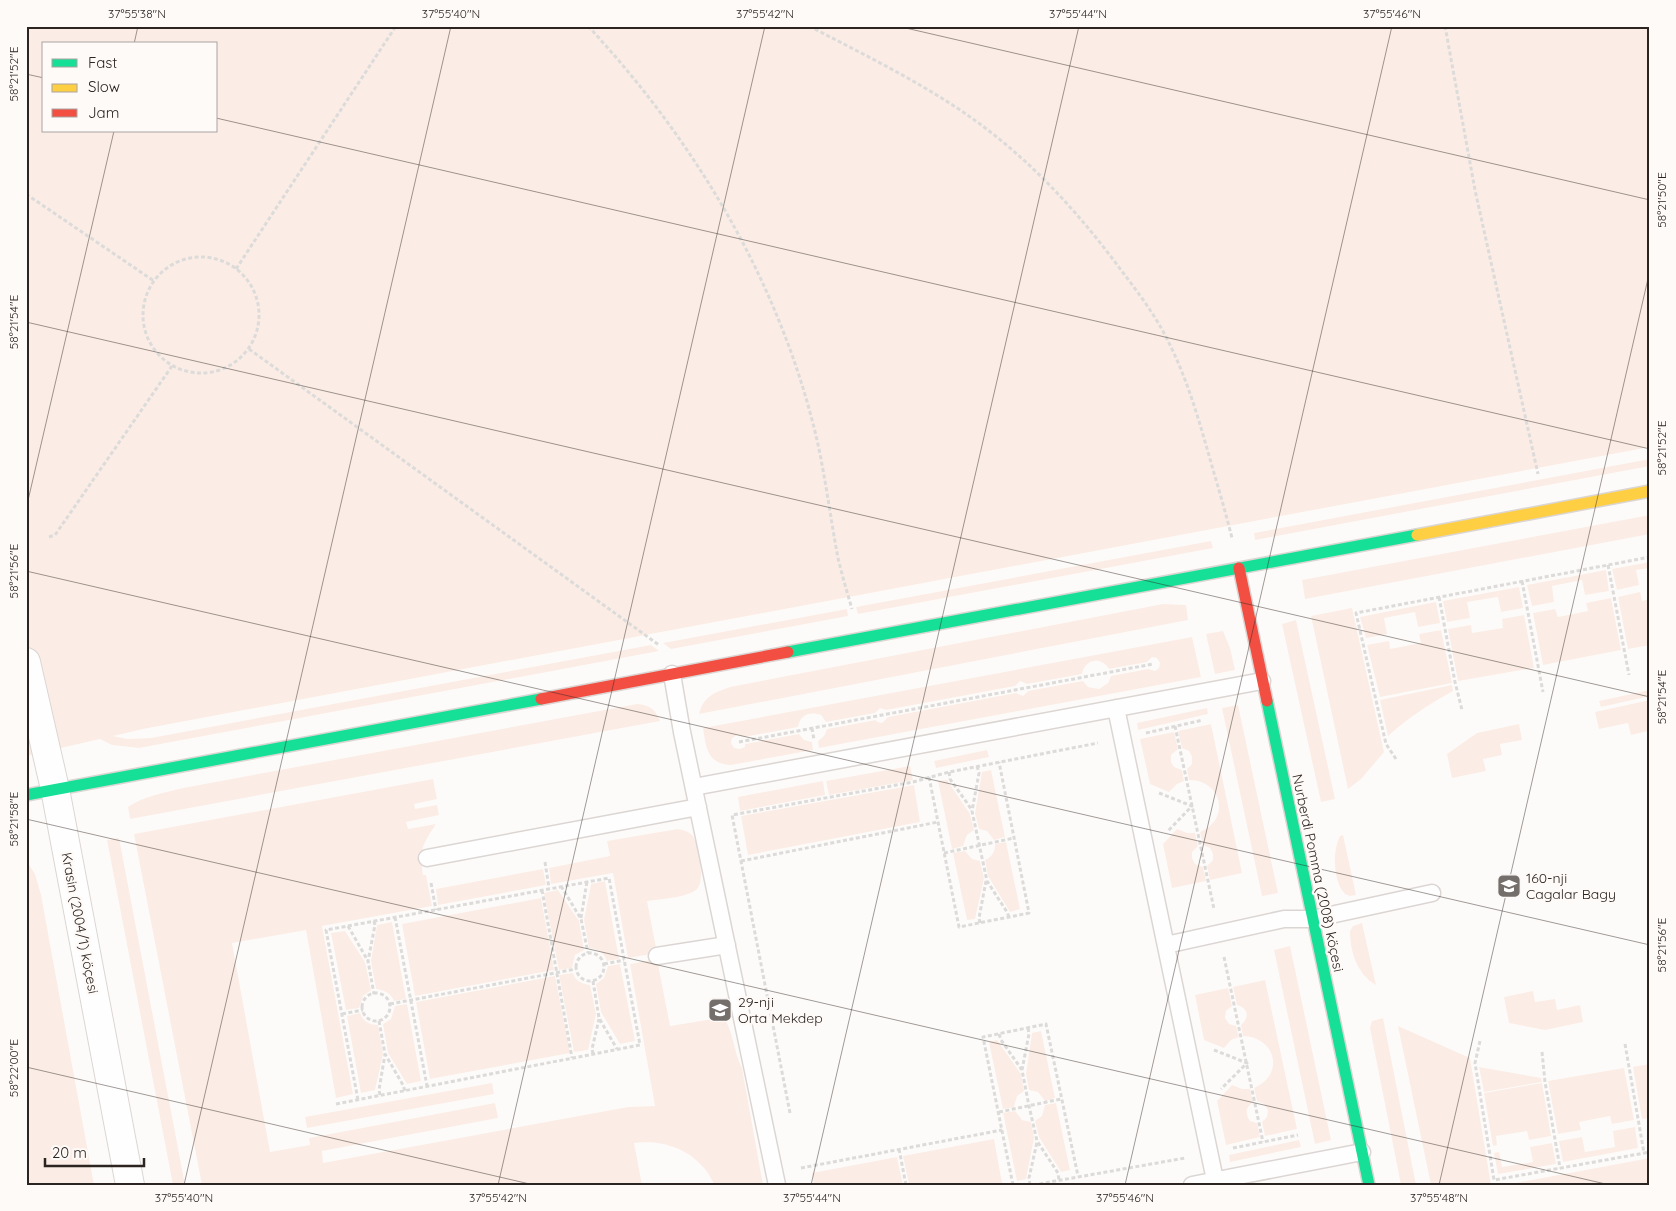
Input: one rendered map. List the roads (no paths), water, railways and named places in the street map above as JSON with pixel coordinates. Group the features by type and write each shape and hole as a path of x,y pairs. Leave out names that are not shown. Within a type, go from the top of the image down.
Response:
{"street":[{"path":"26,795 1650,491"},
{"name":"Nurberdi Pomma (2008) köçesi","path":"1239,568 1369,1185"},
{"name":"Krasin (2004/1) köçesi","path":"26,662 55,789 130,1185"}],"lane":[{"path":"672,674 777,1185"},
{"path":"694,787 1262,681"},
{"path":"1116,708 1216,1180"},
{"path":"427,858 698,807"},
{"path":"1166,945 1284,919 1312,919 1432,893"},
{"path":"657,956 727,944"},
{"path":"1192,1185 1362,1152"}],"place":[{"name":"160-nji Cagalar Bagy","path":"1509,886"},
{"name":"29-nji Orta Mekdep","path":"720,1010"}]}
